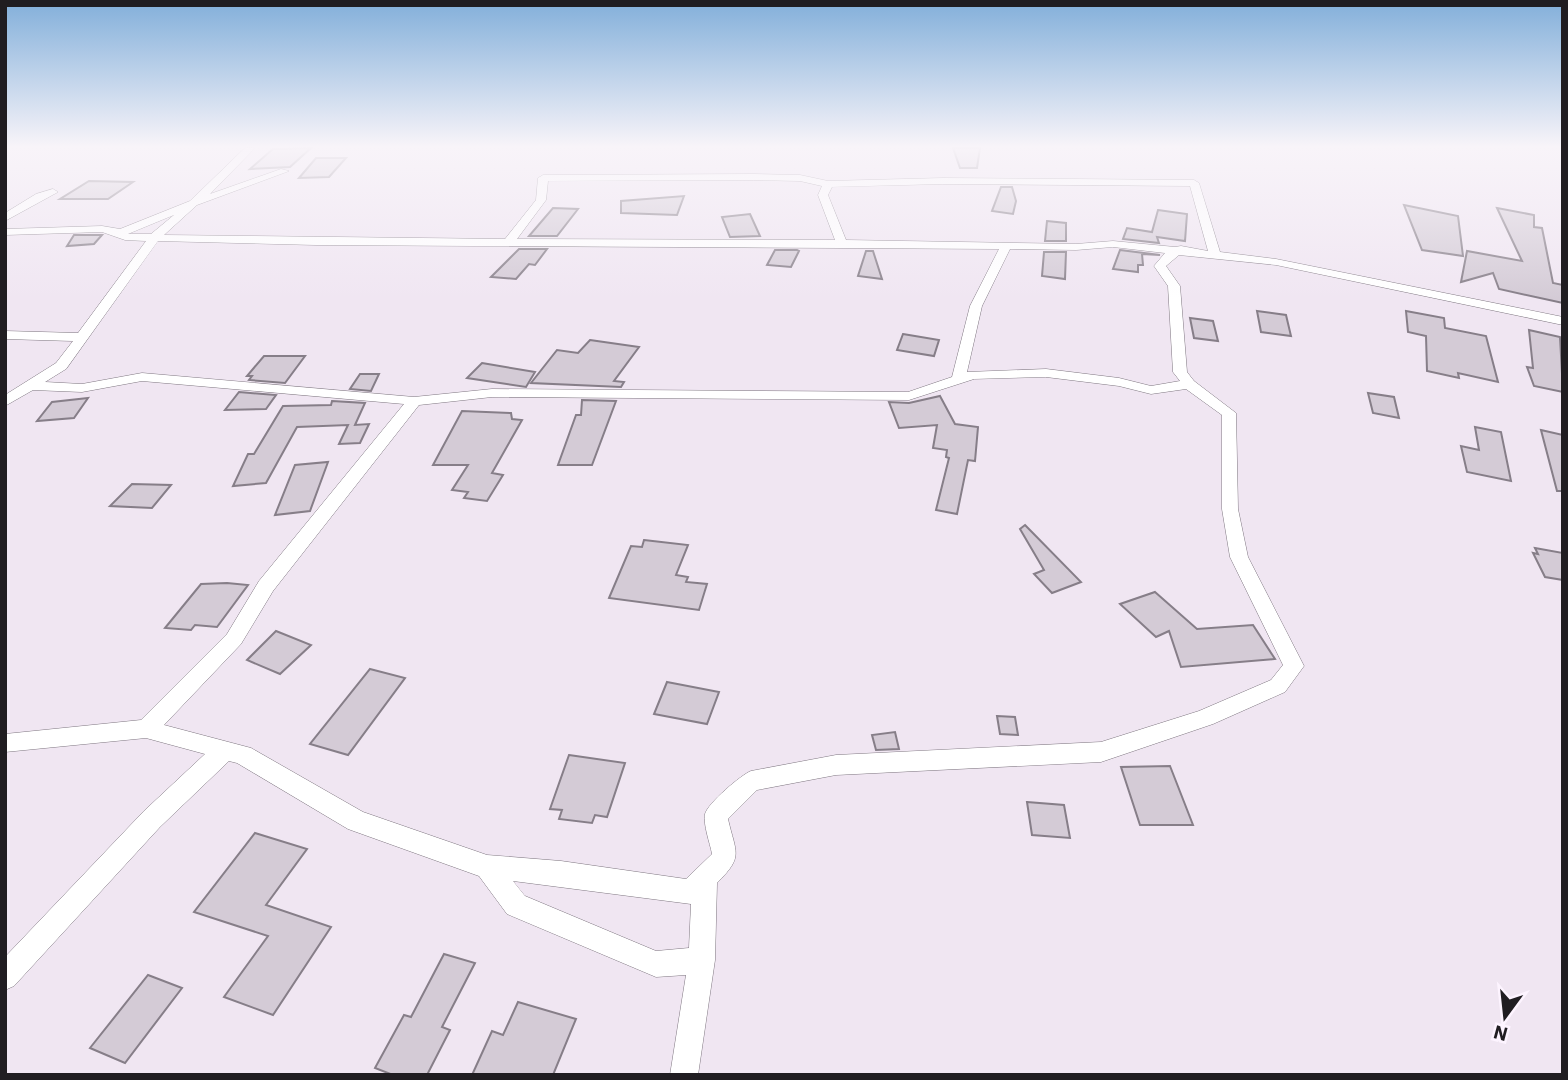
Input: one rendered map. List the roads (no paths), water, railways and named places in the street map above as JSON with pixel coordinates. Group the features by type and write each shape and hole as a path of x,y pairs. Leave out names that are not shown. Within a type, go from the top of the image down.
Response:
{"street":[{"path":"5,218 36,198"},
{"path":"5,402 61,366 155,236 198,198"},
{"path":"118,234 206,198"},
{"path":"508,243 541,198"},
{"path":"824,198 842,243"},
{"path":"1199,198 1215,254"},
{"path":"5,232 102,229 113,230 125,237 316,242 842,243 1076,247 1113,244 1276,261 1563,321"},
{"path":"958,381 976,306 1007,245"},
{"path":"5,743 146,729 243,755 356,821 487,867 561,873 690,892 725,858 716,817 751,781 836,765 1101,752 1205,718 1278,686 1294,666 1239,557 1230,509 1229,413 1188,384 1180,372 1174,286 1160,266 1166,257 1181,249"},
{"path":"5,335 81,337"},
{"path":"32,386 82,388 142,377 414,401 492,393 909,396 973,375 1046,373 1119,382 1151,390 1188,384"},
{"path":"146,729 234,639 266,586 414,401"},
{"path":"5,977 152,819 225,750"},
{"path":"487,867 516,905 656,964 702,960"},
{"path":"684,1075 702,960 705,877"}]}
